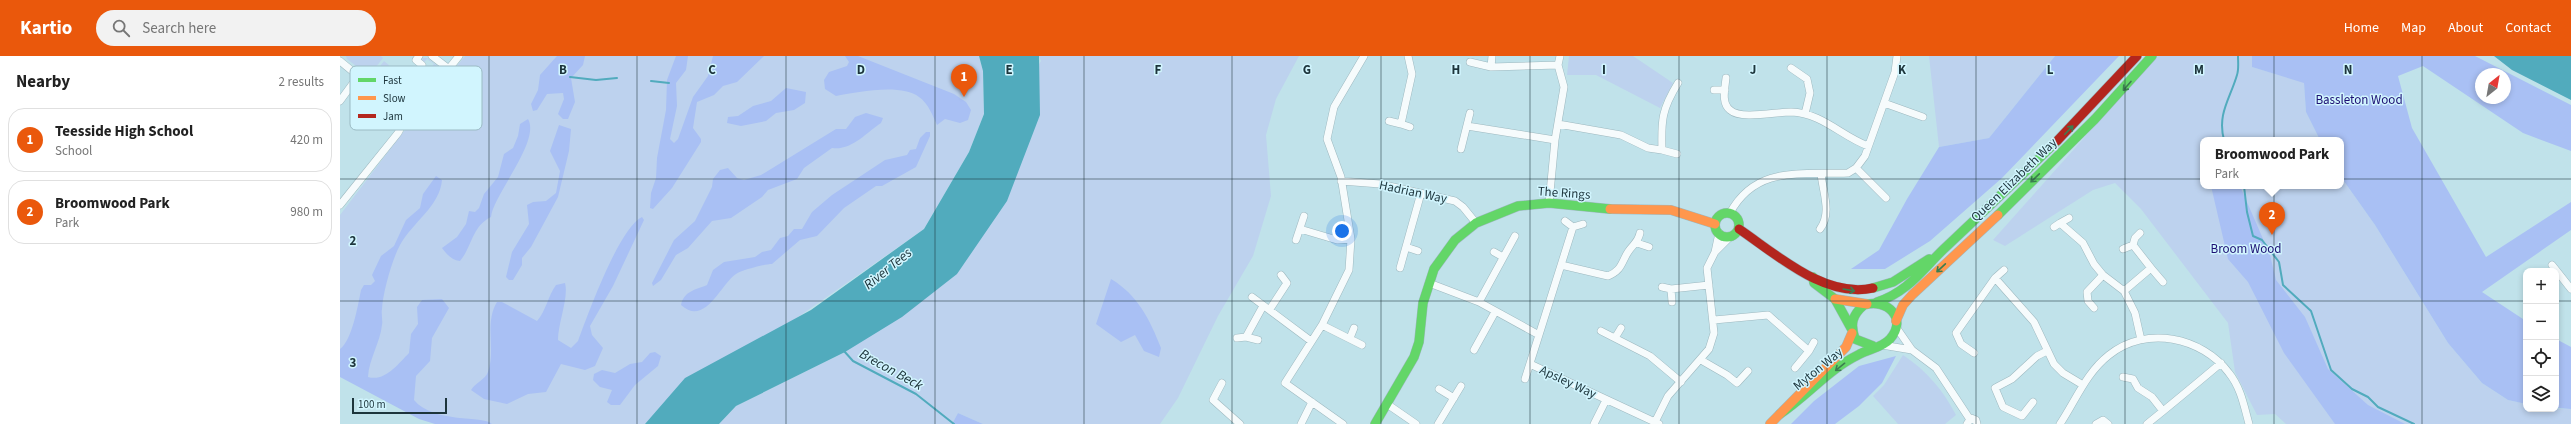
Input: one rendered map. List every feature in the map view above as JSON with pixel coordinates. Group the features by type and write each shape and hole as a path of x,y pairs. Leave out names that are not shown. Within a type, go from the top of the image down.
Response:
{"street":[{"path":"419,56 416,60 422,65"},
{"path":"432,56 445,66"},
{"path":"451,66 459,56"},
{"path":"1343,424 1285,383 1322,325 1349,270 1351,239 1341,182 1327,140 1330,119 1334,107 1364,56"},
{"path":"1401,124 1412,74 1408,56"},
{"path":"1491,67 1492,56"},
{"path":"1549,203 1555,140 1564,87 1558,65 1560,56"},
{"path":"1730,213 1739,222 1739,229 1731,236 1719,233 1715,224 1722,214 1730,213 1744,192 1763,180 1776,176 1848,173 1856,168 1865,156 1895,72 1897,56"},
{"name":"Queen Elizabeth Way","path":"1878,302 1899,293 1939,253 2053,146 2110,87 2137,56"},
{"name":"Queen Elizabeth Way","path":"1896,324 1903,305 1912,295 2061,154 2119,94 2152,56"},
{"path":"340,61 350,68"},
{"path":"1470,62 1491,67 1558,65"},
{"path":"1791,68 1807,79 1810,93 1805,114"},
{"path":"1726,78 1725,102 1729,110 1737,114 1791,112 1805,114 1832,125 1855,141 1868,146"},
{"path":"1662,150 1661,126 1663,111 1678,83"},
{"path":"340,101 350,87"},
{"path":"1714,90 1725,90"},
{"path":"1672,93 1679,97"},
{"path":"1884,103 1923,117"},
{"path":"1461,149 1470,113"},
{"path":"1389,121 1410,127"},
{"path":"1558,124 1621,135 1648,148 1677,154"},
{"path":"1467,126 1555,140"},
{"path":"340,205 400,130"},
{"path":"1856,168 1886,198"},
{"path":"1820,229 1826,221 1827,210 1821,174"},
{"name":"Hadrian Way","path":"1341,182 1374,183 1455,201 1464,207 1476,223"},
{"path":"1400,268 1421,193"},
{"name":"The Rings","path":"1375,424 1414,357 1419,342 1423,303 1429,283 1443,255 1455,240 1476,223 1518,206 1549,203 1586,208 1671,210 1715,224"},
{"path":"1296,240 1304,216"},
{"path":"2069,218 2057,225 2083,243 2094,264 2103,274 2124,291 2135,314 2141,340"},
{"path":"1565,222 1573,227 1583,224"},
{"name":"Apsley Way","path":"1525,379 1573,227"},
{"path":"1300,229 1337,240 1351,239"},
{"path":"1739,229 1813,277 1846,290 1867,290 1889,284 1939,253"},
{"path":"1561,265 1608,276 1620,269 1630,250 1637,243 1640,233"},
{"name":"Apsley Way","path":"1530,364 1657,423 1662,405 1701,360 1711,341 1714,320 1707,268 1715,252 1719,233"},
{"path":"2123,249 2132,245 2140,233"},
{"path":"1479,302 1515,236"},
{"name":"Apsley Way","path":"1715,252 1731,236"},
{"path":"1637,243 1649,247"},
{"path":"2132,245 2163,282"},
{"path":"1406,247 1418,251"},
{"path":"1494,252 1503,257"},
{"path":"2124,291 2151,268"},
{"path":"1974,354 1961,344 1956,333 1995,278 2004,270"},
{"path":"2094,308 2088,300 2087,292 2103,274"},
{"path":"1281,275 1287,283 1296,286"},
{"path":"1813,277 1814,283 1835,299 1851,330 1861,343 1912,350"},
{"path":"2559,277 2571,289"},
{"path":"1995,278 2034,322 2054,364 2063,373 2083,385"},
{"path":"1246,337 1266,307 1287,283"},
{"path":"1429,283 1479,302 1539,336"},
{"path":"1662,287 1671,289 1709,285"},
{"path":"1671,289 1672,302"},
{"path":"1252,297 1311,341"},
{"path":"1835,299 1867,304 1878,302 1889,308 1896,324 1912,350 1936,368 1968,421 1974,418 1977,424"},
{"path":"1851,330 1854,316 1859,309 1867,304"},
{"path":"1474,350 1495,312"},
{"path":"1714,320 1768,315 1792,338 1809,351"},
{"path":"1877,346 1893,334 1896,324"},
{"path":"1322,325 1362,345"},
{"path":"1350,338 1354,328"},
{"path":"1615,338 1621,328"},
{"name":"Myton Way","path":"1770,424 1846,347 1851,330"},
{"path":"1601,331 1650,356 1681,382"},
{"path":"1237,338 1246,337 1258,340"},
{"path":"2060,424 2095,368 2110,354 2126,345 2141,340 2169,339 2185,342 2205,350 2221,363 2237,386 2249,424"},
{"path":"1796,368 1814,342"},
{"name":"Myton Way","path":"1780,414 1793,406 1853,357 1877,346"},
{"path":"2034,402 2022,416 2004,408 1995,388 2012,379 2037,356 2047,350"},
{"path":"1701,360 1727,375 1737,384 1748,371"},
{"path":"2147,424 2221,363"},
{"path":"2123,377 2133,380 2138,388 2152,397 2164,411"},
{"path":"1222,383 1213,400 1240,424"},
{"path":"1438,424 1461,386"},
{"path":"1439,389 1454,398"},
{"name":"Apsley Way","path":"1594,424 1606,400"},
{"path":"1301,424 1312,402"},
{"path":"1387,404 1416,424"},
{"path":"2096,424 2103,420 2108,424"}],"green space":[{"path":"346,56 381,56 383,58 377,66 356,66 347,59"},
{"path":"465,56 979,56 983,71 984,114 969,152 924,229 645,424 443,424 340,373 340,215 405,130 482,130 482,66 457,66"},
{"path":"557,56 585,56 583,65 571,78 575,102 568,119 563,119 558,114 564,99 563,93 547,94 537,110 533,111 531,104 538,90 540,75"},
{"path":"676,56 688,56 686,70 676,83 677,106 670,139 674,143 678,139 693,97 708,76 713,56 764,56 737,82 723,86 714,95 697,102 693,128 701,139 701,142 672,188 653,209 650,208 651,193 656,178 657,158 666,110 667,80"},
{"path":"845,56 858,56 954,94 966,102 971,110 968,120 960,123 945,119 937,125 930,110 919,97 902,90 891,89 855,92 836,96 825,89 824,80 829,72 847,66 849,62"},
{"path":"1039,56 1299,56 1276,99 1266,135 1271,196 1253,256 1218,316 1178,398 1160,424 983,424 958,413 952,424 719,424 736,406 845,352 1041,61"},
{"path":"1569,56 1633,56 1673,83 1660,108 1596,75 1567,75"},
{"path":"1929,56 2055,56 1989,138 1939,147"},
{"path":"2055,56 2119,56 2002,178 1930,241 1885,269 1851,269 1879,250 1907,199 1939,147 1989,138"},
{"path":"2157,56 2252,56 2252,67 2304,82 2306,112 2318,137 2200,137 2200,189 2344,189 2344,181 2375,225 2448,343 2482,383 2508,400 2523,403 2523,412 2559,412 2559,409 2571,409 2571,424 2286,424 2275,414 2257,415 2235,372 2228,323 2141,209 2115,183 2093,190 2005,246 1993,240"},
{"name":"Bassleton Wood","path":"2252,56 2475,56 2499,68 2475,68 2475,101 2423,66 2398,76 2412,128 2486,257 2571,202 2571,230 2482,292 2523,319 2523,403 2508,400 2482,383 2448,343 2375,225 2344,181 2344,137 2318,137 2306,112 2304,83 2252,67"},
{"path":"423,58 427,58 437,66 432,66 434,64 427,59 424,62 422,61"},
{"path":"384,61 390,66 380,66"},
{"name":"Bassleton Wood","path":"2511,74 2571,105 2571,151 2523,133 2480,104 2511,104"},
{"path":"786,88 806,92 805,103 794,110 776,113 766,121 741,126 727,123 728,117 738,116 753,106 771,101"},
{"path":"866,113 883,118 881,123 852,144 846,147 832,148 804,168 797,179 768,190 762,197 731,218 712,221 688,248 676,255 661,280 653,286 652,283 674,240 695,221 712,187 713,179 720,170 728,168 737,178 744,180 761,175 836,129 846,129 855,117"},
{"path":"528,119 530,129 523,154 499,196 491,217 476,231 460,261 452,258 442,248 457,237 466,224 469,211 475,212 479,208 484,194 498,177 504,154 513,148 518,136 520,124"},
{"path":"559,125 571,129 569,151 558,197 531,247 522,258 522,265 513,280 509,280 506,277 512,252 529,224 527,205 533,202 546,201 556,193 560,171 550,151"},
{"path":"926,132 930,132 930,136 916,167 882,186 876,186 844,208 817,236 800,240 772,264 736,274 705,308 697,311 690,310 681,305 682,300 687,294 707,285 713,270 724,262 755,257 762,252 771,250 780,238 788,236 794,229 802,229 812,212 832,195 885,160 907,155 910,150 916,149 920,138"},
{"path":"436,176 442,180 436,198 405,237 397,251 391,267 383,302 381,332 370,364 368,377 374,378 386,375 409,353 411,334 418,324 417,307 422,300 442,299 449,308 432,338 430,361 416,376 414,400 423,408 433,413 457,418 487,421 492,424 435,424 419,419 340,377 340,349 348,339 351,331 361,290 364,285 371,285 375,281 372,275 381,256 394,246 406,220 420,208 423,194"},
{"name":"Broom Wood","path":"2212,189 2241,189 2270,255 2276,280 2305,317 2328,369 2368,405 2405,424 2335,424 2284,353 2248,282 2228,259"},
{"path":"642,217 644,220 613,286 590,326 592,335 603,348 595,366 585,370 561,364 546,392 528,394 507,404 484,399 471,390 487,375 488,372 491,354 491,319 497,302 502,302 537,321 543,313 556,285 565,283 566,295 558,333 558,340 571,348 578,341 614,254 633,224"},
{"path":"1111,279 1129,293 1142,309 1161,348 1159,357 1144,351 1135,335 1121,342 1096,324"},
{"path":"2559,341 2571,347 2571,409 2559,408"},
{"path":"655,352 661,356 658,366 635,385 620,405 611,405 607,402 612,390 600,387 593,380 594,374 602,370 615,373 630,364 642,362 650,353"},
{"path":"1903,355 1927,374 1946,397 1956,415 1945,424 1898,424 1873,396 1884,385"},
{"path":"1896,356 1882,383 1859,406 1835,424 1791,424 1814,401 1859,366"},
{"path":"958,413 983,424 952,424"}],"water":[{"name":"River Tees","path":"979,56 1039,56 1040,115 1007,201 957,274 902,317 845,352 736,406 719,424 645,424 685,378 811,310 924,229 969,152 984,114 983,71"},
{"path":"2494,56 2571,56 2571,100 2512,70 2511,68"}],"waterway":[{"path":"2223,137 2222,131 2223,114 2238,73 2238,56"},
{"path":"570,77 596,80 617,78"},
{"path":"651,81 669,83"},
{"path":"2244,189 2247,212 2253,236 2262,240 2279,262 2283,285 2311,311 2331,370 2352,389 2368,397 2378,407 2414,424"},
{"name":"Brecon Beck","path":"844,351 853,361 916,394 954,424"}],"traffic: fast":[{"path":"1998,215 2095,119 2152,56"},
{"path":"1877,302 1898,292 1915,278 2057,141"},
{"path":"1375,424 1414,357 1419,342 1423,303 1434,269 1455,240 1476,223 1518,206 1549,203 1610,209"},
{"path":"1727,213 1732,214 1738,220 1739,225 1738,230 1732,236 1727,237 1722,236 1716,230 1715,225 1716,220 1722,214 1727,213"},
{"path":"1873,288 1893,282 1929,259"},
{"path":"1813,277 1814,283 1835,299 1851,328"},
{"path":"1780,414 1847,361 1887,342 1890,339 1897,324 1896,317 1887,307 1880,304 1864,305 1857,312 1852,324 1855,339 1873,346"}],"traffic: slow":[{"path":"1610,209 1671,210 1715,224"},
{"path":"1896,321 1903,305 1912,295 1998,215"},
{"path":"1835,299 1867,304"},
{"path":"1770,424 1846,347 1852,333"}],"traffic: jam":[{"path":"2057,141 2137,56"},
{"path":"1739,229 1785,262 1819,281 1837,287 1855,290 1873,288"}],"place":[{"name":"Teesside High School","path":"964,97"},
{"name":"Broomwood Park","path":"2272,235"}]}
